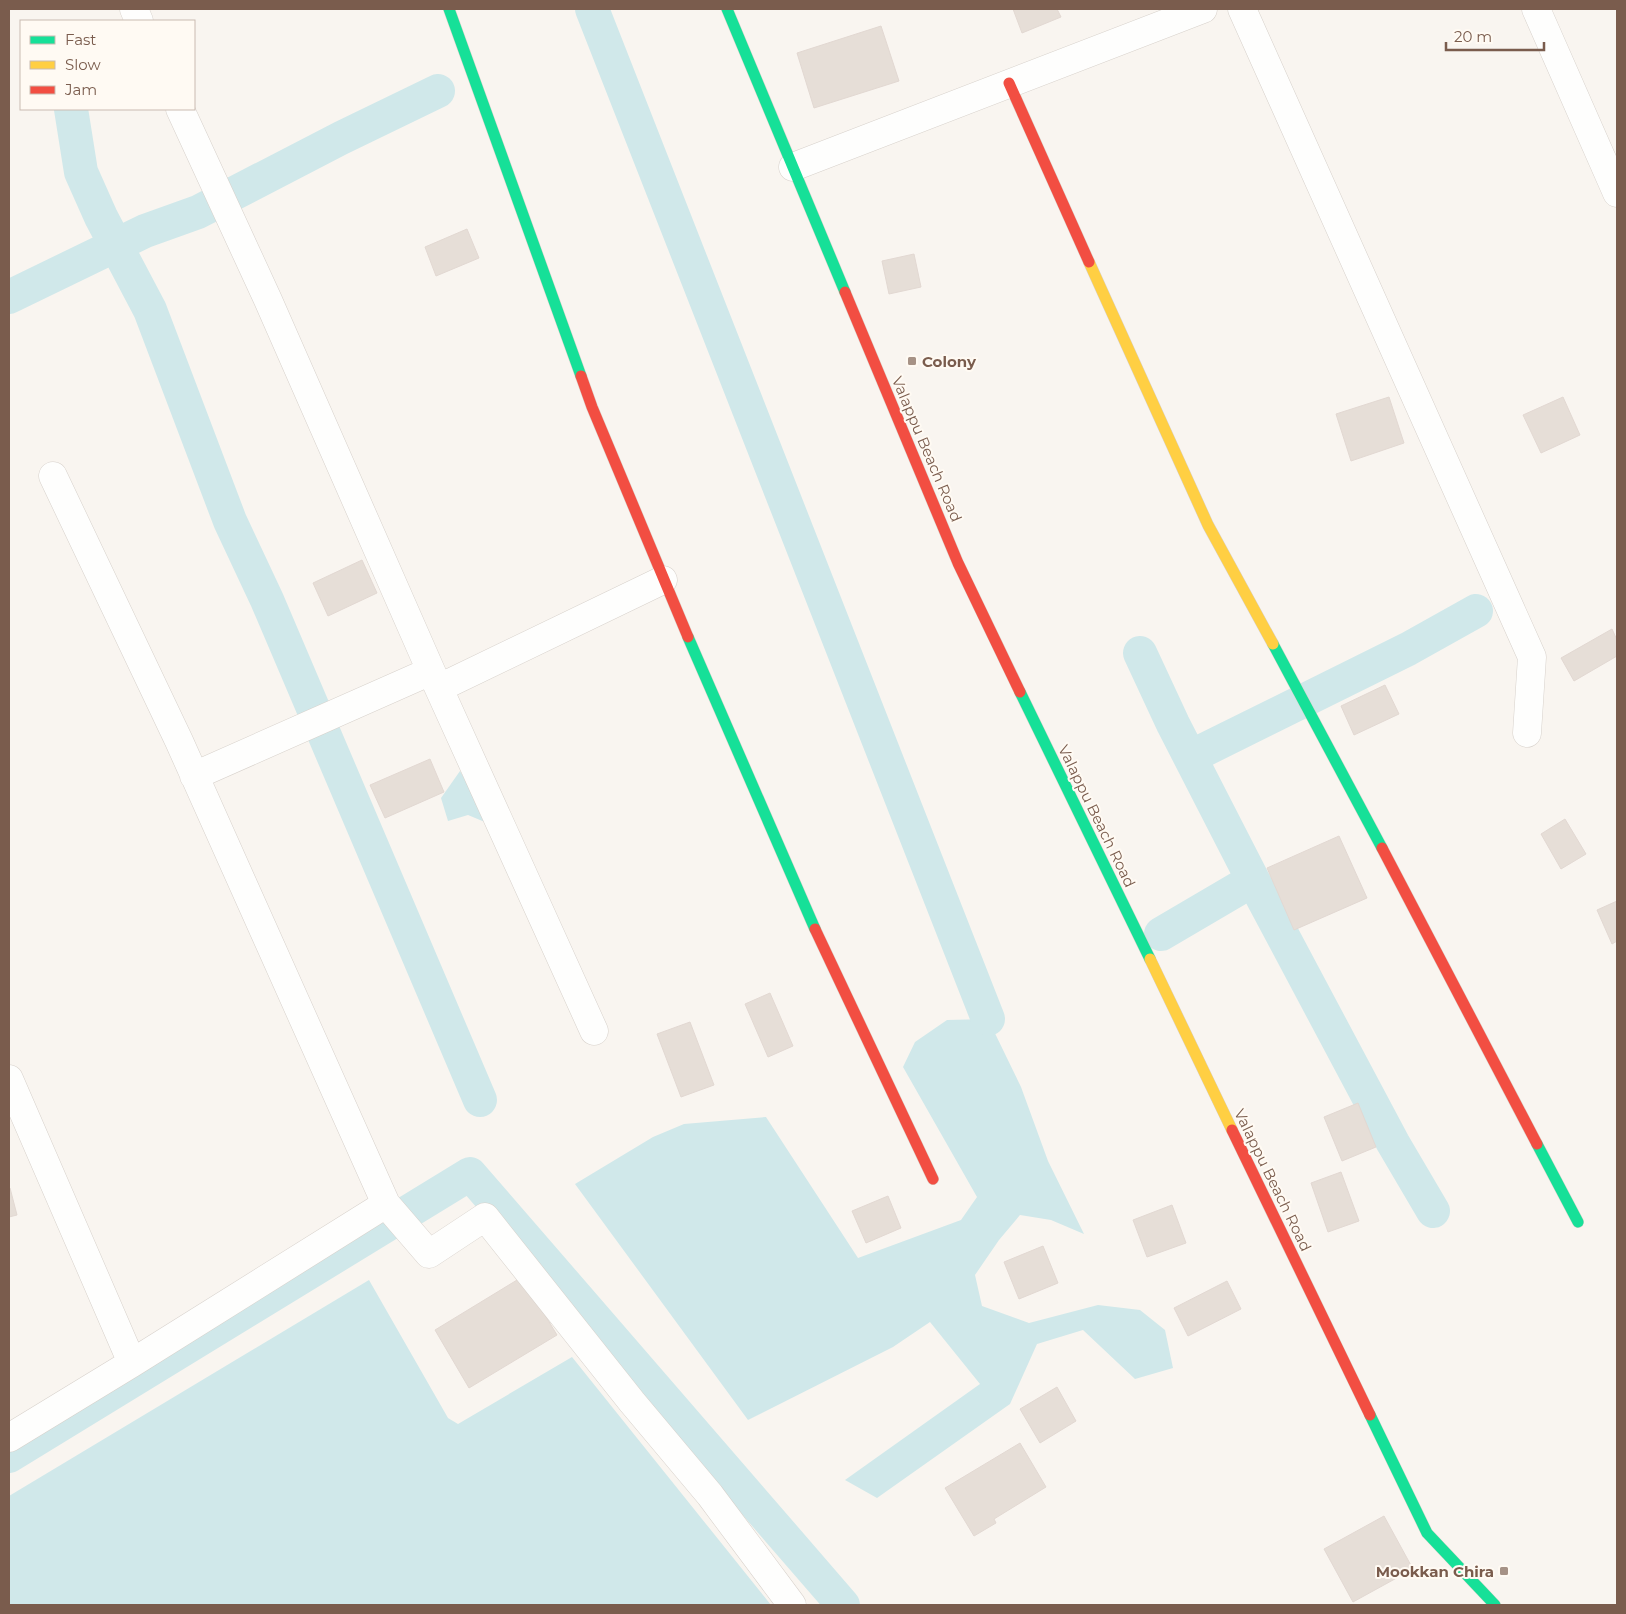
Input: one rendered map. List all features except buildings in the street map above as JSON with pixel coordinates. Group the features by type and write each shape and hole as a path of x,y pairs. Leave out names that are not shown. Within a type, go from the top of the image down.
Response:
{"street":[{"path":"449,9 592,406 663,580 814,926 934,1179"},
{"name":"Valappu Beach Road","path":"727,9 958,563 1428,1533 1495,1605"},
{"path":"793,167 1203,9"},
{"path":"1242,9 1532,657 1527,733"},
{"path":"1536,9 1617,193"},
{"path":"1009,83 1208,525 1312,715 1578,1222"},
{"path":"180,110 272,309 435,679 594,1031"},
{"path":"53,476 175,732 389,1207 429,1254 486,1217 626,1394 710,1495 792,1605"},
{"path":"194,776 332,715 435,679 663,580"},
{"path":"9,1080 132,1363"},
{"path":"9,1438 389,1207"}],"water":[{"path":"460,771 492,825 468,815 448,821 441,798"},
{"path":"988,1019 1021,1087 1048,1161 1084,1234 1051,1220 1020,1215 999,1240 975,1275 982,1306 1029,1323 1098,1305 1140,1310 1165,1330 1173,1368 1135,1379 1083,1330 1037,1344 1010,1404 877,1498 845,1480 980,1384 930,1322 893,1347 748,1420 575,1184 653,1137 684,1124 766,1117 858,1258 961,1220 977,1197 903,1067 915,1042 947,1020"},
{"path":"369,1280 448,1418 458,1424 572,1357 771,1605 9,1605 9,1496"}],"waterway":[{"path":"592,9 988,1019"},
{"path":"9,297 145,231 198,212 341,138 438,91"},
{"path":"71,110 81,172 101,217 150,310 230,521 267,600 480,1100"},
{"path":"1190,757 1408,649 1476,611"},
{"path":"1140,653 1173,724 1253,880"},
{"path":"1161,934 1253,880 1393,1143 1433,1211"},
{"path":"9,1456 470,1174 843,1605"}],"traffic: fast":[{"path":"449,9 581,376"},
{"path":"727,9 845,292"},
{"path":"688,637 815,929"},
{"path":"1273,644 1382,848"},
{"path":"1020,692 1150,959"},
{"path":"1537,1144 1578,1222"},
{"path":"1370,1415 1427,1533 1495,1605"}],"traffic: slow":[{"path":"1089,262 1208,525 1273,644"},
{"path":"1150,959 1232,1130"}],"traffic: jam":[{"path":"1009,83 1089,262"},
{"path":"845,292 958,563 1020,692"},
{"path":"581,376 592,407 688,637"},
{"path":"1382,848 1537,1144"},
{"path":"815,929 933,1179"},
{"path":"1232,1130 1370,1415"}],"place":[{"name":"Colony","path":"912,361"},
{"name":"Mookkan Chira","path":"1504,1571"}]}
